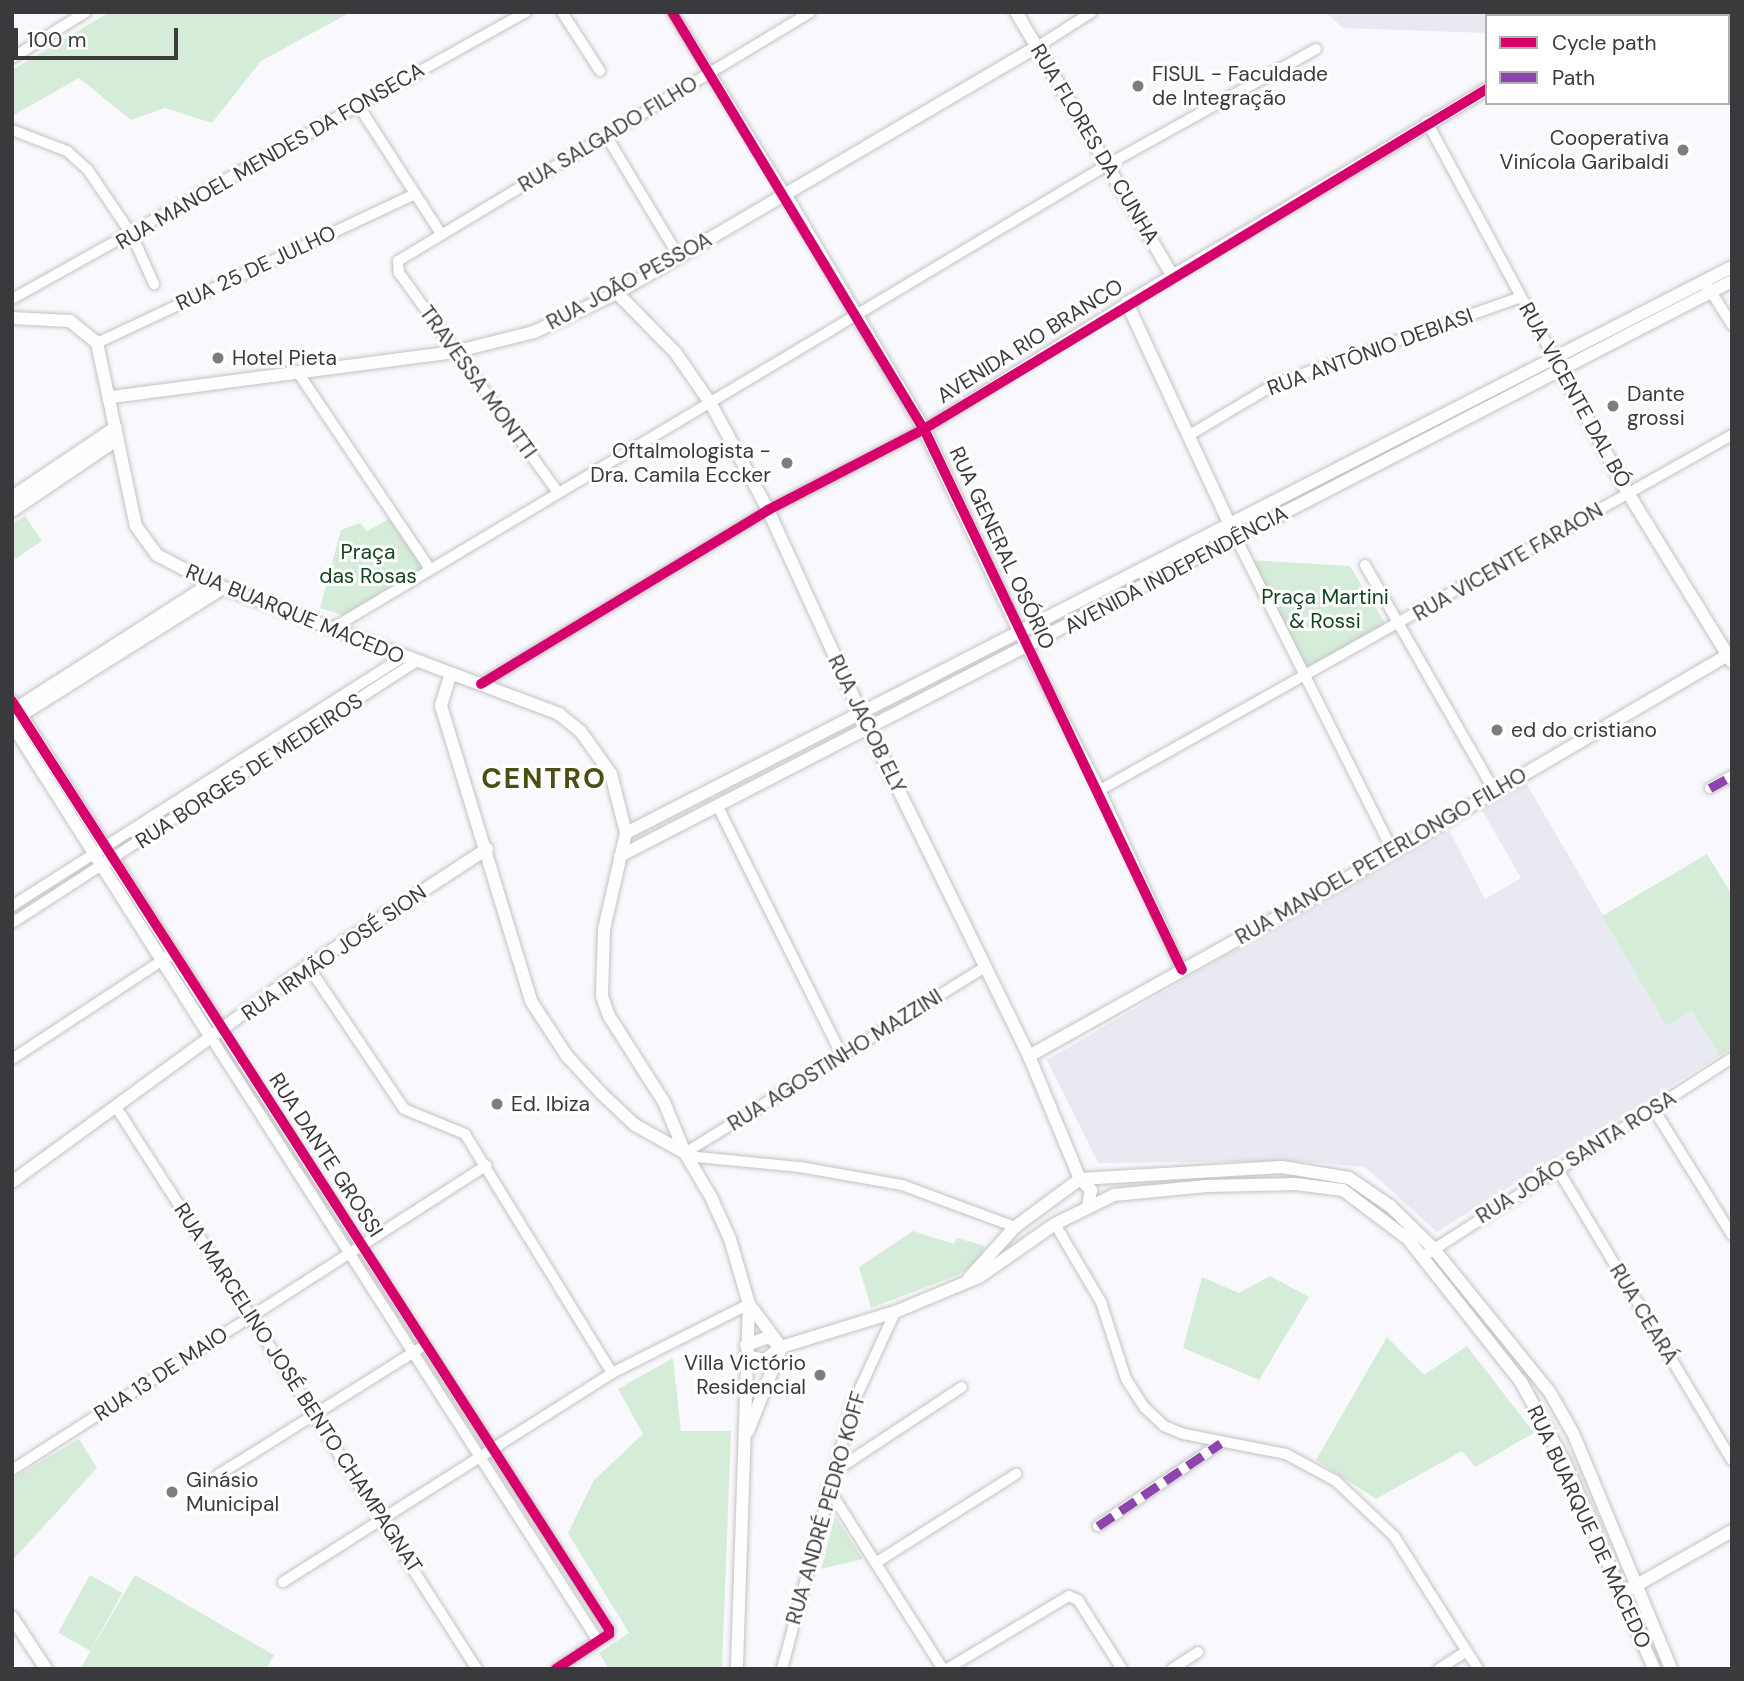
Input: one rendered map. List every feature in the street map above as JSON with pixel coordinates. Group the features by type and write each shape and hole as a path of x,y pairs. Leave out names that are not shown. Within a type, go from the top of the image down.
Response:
{"main road":[{"name":"RUA FLORES DA CUNHA","path":"1016,12 1173,276"},
{"name":"RUA JOÃO PESSOA","path":"112,397 454,352 534,332 617,293 1037,47"},
{"name":"AVENIDA RIO BRANCO","path":"1127,303 1427,122 1485,90"},
{"name":"RUA GENERAL OSÓRIO","path":"785,194 925,429 1027,648"},
{"name":"AVENIDA INDEPENDÊNCIA","path":"620,856 1027,648 1560,370 1708,287 1732,267"},
{"name":"AVENIDA INDEPENDÊNCIA","path":"626,833 862,715 1554,358 1708,287 1732,281"},
{"name":"RUA JACOB ELY","path":"617,293 675,352 711,404 768,510 862,715 1029,1056 1080,1178 1091,1190 1088,1205"},
{"path":"1127,303 1236,538"},
{"path":"12,318 70,321 97,342"},
{"name":"RUA BUARQUE MACEDO","path":"97,342 112,397 136,526 157,555 217,586 333,628 414,663 481,684 559,715 581,732 611,774 626,833"},
{"name":"RUA VICENTE DAL BÓ","path":"1554,358 1628,494 1730,656"},
{"path":"13,506 117,433"},
{"path":"15,714 217,586"},
{"name":"RUA MANOEL PETERLONGO FILHO","path":"1029,1056 1393,851 1494,790 1730,656"},
{"path":"450,676 441,706 487,849 508,938 531,1001 567,1056 602,1094 635,1125 686,1155"},
{"name":"RUA DANTE GROSSI","path":"15,714 167,957 212,1039"},
{"path":"626,833 604,929 602,996 609,1016 664,1102 686,1155 730,1239 749,1304 781,1348 745,1437"},
{"name":"RUA IRMÃO JOSÉ SION","path":"13,1179 212,1039 308,966 487,849"},
{"name":"RUA DANTE GROSSI","path":"167,957 222,1030"},
{"name":"RUA BUARQUE DE MACEDO","path":"964,1283 1015,1227 1049,1198 1080,1178 1302,1169 1349,1178 1390,1206 1433,1248 1549,1391 1573,1433 1671,1669"},
{"name":"RUA BUARQUE DE MACEDO","path":"746,1350 765,1360 781,1348 895,1312 964,1283 1055,1224 1088,1205 1114,1195 1208,1186 1296,1184 1343,1190 1385,1220 1422,1257 1521,1382 1547,1424 1654,1669"},
{"path":"1049,1198 1045,1212 1055,1224"},
{"path":"737,1669 749,1304"},
{"name":"RUA BUARQUE DE MACEDO","path":"746,1350 769,1337 781,1348"},
{"path":"1621,1594 1732,1531"},
{"path":"12,1617 46,1669"}],"street":[{"path":"12,58 86,12"},
{"name":"RUA MANOEL MENDES DA FONSECA","path":"12,299 132,235 526,12"},
{"path":"562,12 600,71"},
{"name":"RUA GENERAL OSÓRIO","path":"672,12 785,194"},
{"name":"RUA SALGADO FILHO","path":"399,273 398,261 440,232 607,137 810,12"},
{"name":"RUA JOÃO PESSOA","path":"1037,47 1092,12"},
{"path":"333,628 557,491 858,317 1107,165 1316,49"},
{"path":"358,106 440,232"},
{"name":"RUA VICENTE DAL BÓ","path":"1427,122 1554,358"},
{"path":"12,130 67,151 88,170 132,235 154,284"},
{"path":"607,137 679,257"},
{"name":"RUA 25 DE JULHO","path":"97,342 415,194"},
{"name":"TRAVESSA MONTTI","path":"399,273 557,491"},
{"path":"1708,287 1732,325"},
{"name":"RUA ANTÔNIO DEBIASI","path":"1188,436 1277,383 1521,297"},
{"name":"AVENIDA RIO BRANCO","path":"481,684 768,510 925,429 1127,303"},
{"path":"297,371 430,569"},
{"name":"RUA VICENTE FARAON","path":"1100,790 1305,678 1732,435"},
{"path":"1236,538 1393,851"},
{"path":"1365,565 1494,790"},
{"name":"RUA GENERAL OSÓRIO","path":"1027,648 1100,790 1182,970"},
{"name":"RUA BORGES DE MEDEIROS","path":"12,923 103,856 401,658"},
{"name":"RUA BORGES DE MEDEIROS","path":"12,906 251,772 414,663"},
{"path":"244,761 251,772"},
{"path":"1710,788 1732,776"},
{"path":"717,805 842,1056"},
{"path":"12,1059 167,957"},
{"path":"308,966 404,1108 458,1129 487,1165 612,1373"},
{"name":"RUA AGOSTINHO MAZZINI","path":"686,1155 985,967"},
{"name":"RUA DANTE GROSSI","path":"212,1039 415,1351 598,1641 609,1629 222,1030"},
{"name":"RUA JOÃO SANTA ROSA","path":"1422,1257 1732,1058"},
{"name":"RUA MARCELINO JOSÉ BENTO CHAMPAGNAT","path":"117,1107 251,1316 317,1413 477,1669"},
{"path":"1653,1108 1732,1235"},
{"path":"686,1155 800,1167 902,1185 1015,1227"},
{"name":"RUA 13 DE MAIO","path":"12,1470 487,1165"},
{"name":"RUA CEARÁ","path":"1557,1168 1732,1460"},
{"path":"310,1190 321,1183"},
{"path":"1055,1224 1101,1302 1126,1378 1145,1408 1164,1426 1221,1443 1286,1454 1345,1489 1394,1535 1478,1669"},
{"path":"283,1581 612,1373 749,1304"},
{"name":"RUA ANDRÉ PEDRO KOFF","path":"782,1669 828,1488 852,1406 895,1312"},
{"path":"218,1475 426,1344"},
{"path":"835,1471 962,1387"},
{"path":"1098,1526 1221,1443"},
{"path":"877,1562 1016,1474"},
{"path":"828,1488 945,1669 1069,1595 1077,1600 1122,1669"},
{"path":"556,1669 598,1641"},
{"path":"1439,1669 1467,1651"},
{"path":"1171,1669 1198,1652"}],"shaded area":[{"path":"1325,12 1732,12 1732,27 1730,14 1485,14 1485,33 1343,28"},
{"path":"1525,781 1667,1025 1692,1011 1719,1056 1437,1232 1365,1167 1295,1161 1098,1163 1047,1060 1447,826 1485,899 1521,878 1480,807"}],"green space":[{"path":"110,12 351,12 261,61 212,123 165,108 131,120 79,78 12,116 12,70"},
{"path":"25,516 42,541 12,561 12,524"},
{"name":"Praça das Rosas","path":"389,519 424,569 343,615 320,608 341,530 360,523 367,531"},
{"name":"Praça Martini & Rossi","path":"1251,560 1350,566 1386,625 1307,671"},
{"path":"1707,854 1732,895 1732,1049 1719,1056 1692,1011 1667,1026 1602,916"},
{"path":"913,1231 954,1244 957,1238 985,1246 979,1261 958,1275 871,1308 859,1267"},
{"path":"1270,1276 1309,1297 1259,1380 1183,1348 1202,1277 1239,1293"},
{"path":"1387,1337 1424,1375 1467,1346 1534,1433 1475,1467 1462,1451 1376,1499 1316,1460"},
{"path":"673,1358 681,1431 731,1431 722,1669 609,1669 599,1653 629,1633 568,1533 594,1480 643,1434 618,1389"},
{"path":"79,1439 97,1468 12,1561 12,1479"},
{"path":"835,1516 863,1559 821,1569"},
{"path":"90,1575 122,1593 90,1651 58,1633"},
{"path":"135,1575 274,1655 266,1669 80,1669"}],"marked path":[{"path":"1710,788 1732,776"},
{"path":"1098,1526 1221,1443"}],"cycle path":[{"path":"672,12 924,429 1182,970"},
{"path":"481,684 768,510 924,429 1485,90"},
{"path":"12,701 609,1629 609,1634 556,1669"}],"place":[{"name":"FISUL - Faculdade de Integração","path":"1138,86"},
{"name":"Cooperativa Vinícola Garibaldi","path":"1683,150"},
{"name":"Hotel Pieta","path":"218,358"},
{"name":"Dante grossi","path":"1613,406"},
{"name":"Oftalmologista - Dra. Camila Eccker","path":"787,463"},
{"name":"ed do cristiano","path":"1497,730"},
{"name":"Ed. Ibiza","path":"497,1104"},
{"name":"Villa Victório Residencial","path":"820,1375"},
{"name":"Ginásio Municipal","path":"172,1492"}],"district":[{"name":"CENTRO","path":"544,779"}]}
